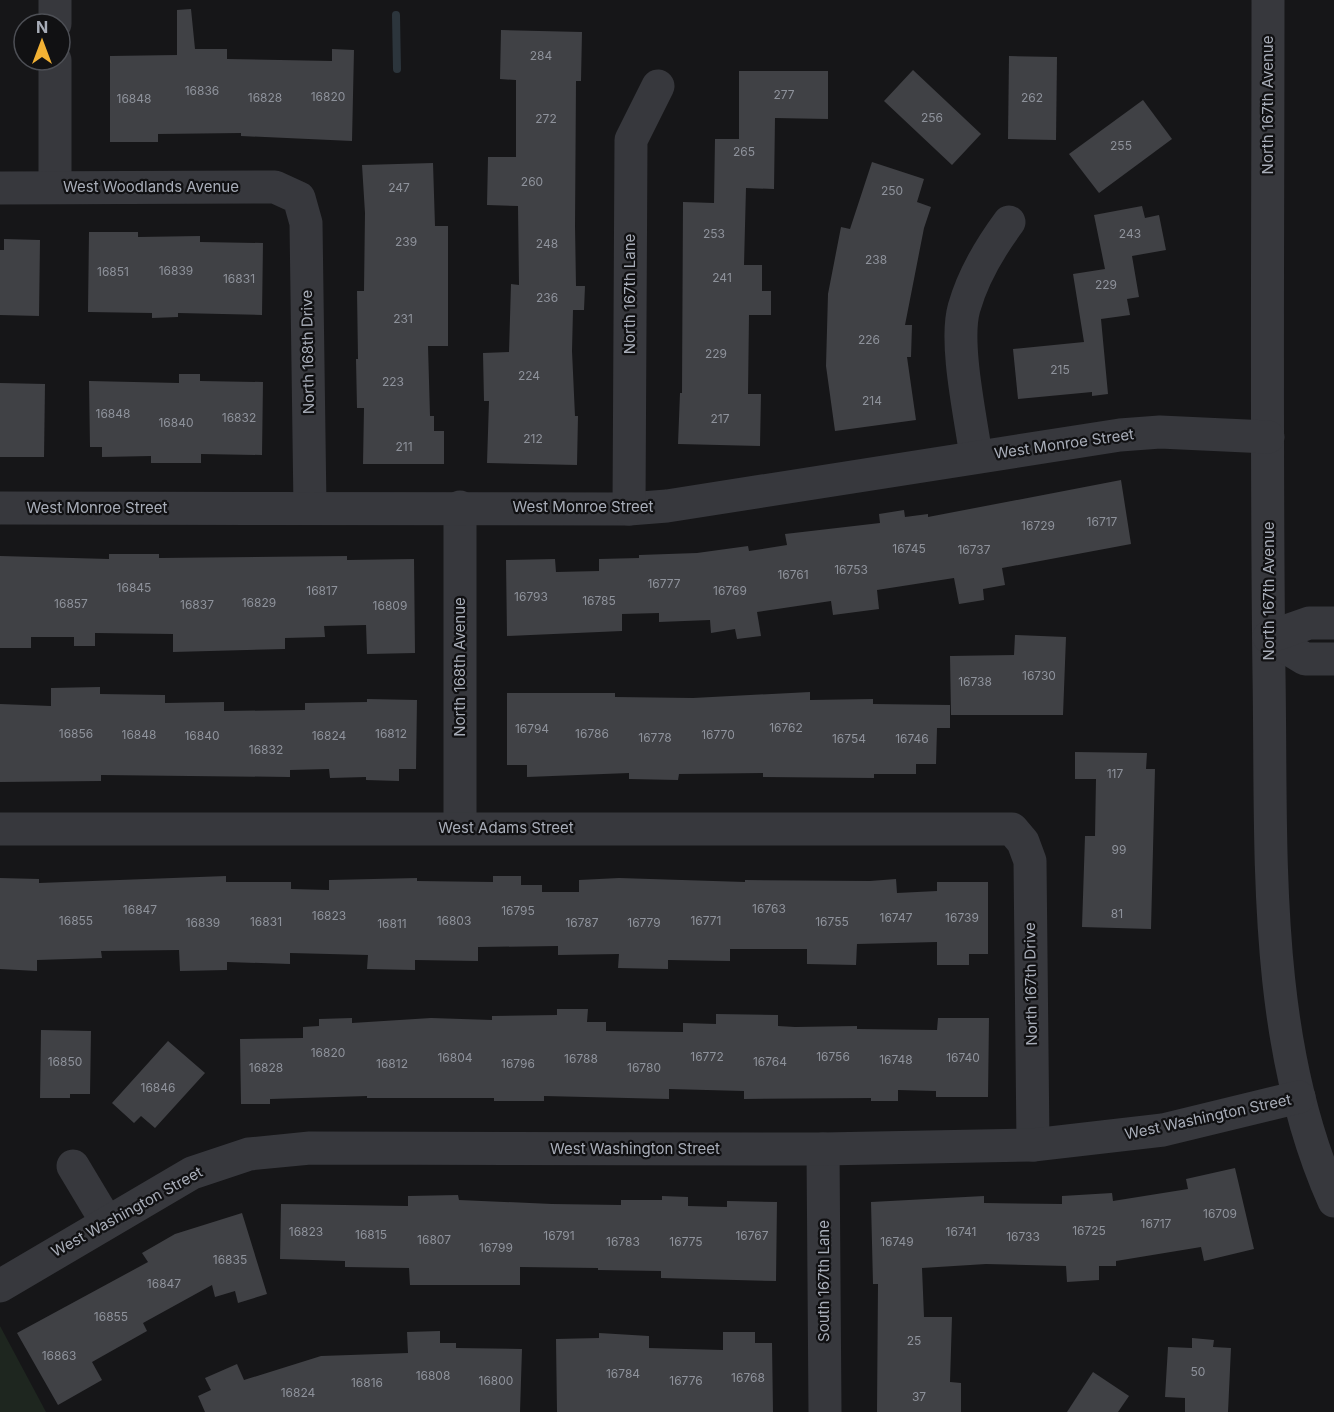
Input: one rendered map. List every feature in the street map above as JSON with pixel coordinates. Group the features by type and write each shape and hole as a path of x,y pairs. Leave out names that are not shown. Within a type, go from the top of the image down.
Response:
{"street":[{"name":"North 167th Avenue","path":"1268,0 1269,637 1273,893 1282,1006 1299,1097 1328,1189"},
{"path":"55,72 55,187"},
{"name":"North 167th Lane","path":"629,509 631,140 658,86"},
{"name":"West Woodlands Avenue","path":"0,188 275,187 299,198"},
{"name":"North 168th Drive","path":"299,198 306,223 310,508"},
{"path":"976,456 962,357 963,310 983,258 1009,222"},
{"name":"West Monroe Street","path":"0,508 629,509 667,506 976,456 1160,432 1268,437"},
{"name":"North 168th Avenue","path":"460,507 460,828"},
{"path":"1269,637 1309,623 1334,623"},
{"path":"1269,637 1305,659 1334,659"},
{"name":"West Adams Street","path":"0,829 1012,828"},
{"name":"North 167th Drive","path":"1012,828 1023,842 1029,861 1033,1145"},
{"name":"West Washington Street","path":"0,1286 106,1221 192,1173 249,1154 286,1149 823,1149 1033,1145 1163,1130 1299,1097"},
{"name":"South 167th Lane","path":"823,1149 825,1412"},
{"path":"73,1166 106,1221"}],"shaded area":[{"path":"0,1326 46,1412 0,1412"}],"building":[{"path":"191,9 195,49 227,49 227,59 332,61 332,49 354,50 352,141 241,136 241,133 158,134 158,142 110,142 110,56 177,55 177,10"},
{"path":"501,30 582,32 581,81 576,81 575,226 576,286 585,286 584,310 573,310 572,351 575,416 578,416 577,465 487,463 489,401 484,401 483,353 509,352 511,284 519,285 518,206 487,205 488,157 516,157 516,80 500,79"},
{"path":"1009,56 1057,57 1056,140 1008,139"},
{"path":"913,70 981,134 952,165 884,101"},
{"path":"739,71 828,71 828,119 775,118 774,189 746,188 744,265 762,265 762,291 771,291 771,315 749,315 748,394 761,394 760,446 678,444 680,393 682,393 683,202 714,203 715,139 739,139"},
{"path":"1143,100 1172,139 1099,193 1069,154"},
{"path":"872,162 924,179 917,202 931,207 924,228 905,325 912,325 911,357 907,357 916,420 835,431 826,366 828,294 841,227 850,229"},
{"path":"433,163 435,226 448,226 448,346 428,346 430,416 434,416 434,431 444,431 444,464 363,464 364,408 357,408 356,359 358,359 357,291 364,291 365,213 362,165"},
{"path":"1142,206 1145,218 1159,215 1166,250 1132,256 1139,297 1127,299 1130,315 1101,319 1108,394 1092,396 1092,392 1018,399 1013,349 1084,342 1073,274 1105,269 1094,215"},
{"path":"89,232 138,232 138,237 200,236 200,242 263,243 262,315 178,313 178,317 152,318 152,313 88,312"},
{"path":"4,239 40,240 39,316 0,315 0,250 4,250"},
{"path":"179,374 200,374 200,381 263,382 262,455 201,454 201,463 151,463 151,456 102,457 102,447 90,447 89,381 179,383"},
{"path":"0,383 45,384 44,457 0,457"},
{"path":"1121,480 1131,544 1002,568 1005,585 983,589 984,600 959,604 954,578 877,590 879,609 833,615 831,601 757,612 761,636 737,639 735,629 711,633 710,620 659,622 659,613 622,614 622,631 507,636 506,560 555,559 556,572 599,571 599,559 697,553 748,546 749,551 787,545 785,534 880,523 879,514 904,510 905,517 928,514 928,517"},
{"path":"109,554 159,554 159,558 347,556 347,560 414,559 415,653 367,654 366,625 324,626 325,637 285,638 285,649 173,652 173,634 95,633 95,646 74,646 74,637 31,637 31,648 0,648 0,556 109,559"},
{"path":"1015,635 1066,637 1063,715 951,715 950,656 1014,655"},
{"path":"100,687 100,694 165,695 165,703 224,702 224,711 305,710 305,703 367,702 367,699 417,700 416,769 399,769 399,781 366,780 366,777 330,778 329,769 290,770 290,777 101,775 101,781 0,782 0,704 51,706 51,688"},
{"path":"810,692 810,700 873,699 873,704 950,705 950,728 937,728 936,764 916,764 916,774 874,774 874,778 763,777 763,773 679,774 678,780 629,779 629,773 527,777 527,765 507,765 507,693 615,693 615,697 693,698"},
{"path":"1075,752 1147,753 1146,769 1155,769 1151,929 1082,927 1085,836 1095,836 1096,779 1075,779"},
{"path":"226,876 226,882 291,882 291,889 329,890 329,880 417,878 417,881 493,882 493,876 521,876 521,885 542,885 542,892 579,892 579,880 619,878 745,882 745,880 870,881 896,879 897,893 937,891 937,882 988,882 988,954 969,954 969,965 937,965 937,942 857,944 856,965 807,964 807,949 730,949 730,961 668,960 668,969 618,968 619,954 558,955 558,946 478,947 478,961 415,960 415,970 367,969 368,955 290,953 290,964 227,962 227,970 180,971 179,950 101,951 102,958 37,960 37,971 0,969 0,878 39,879 39,883"},
{"path":"557,1009 588,1009 587,1022 606,1022 606,1031 683,1032 683,1023 716,1024 716,1014 778,1015 778,1026 857,1026 857,1029 937,1030 938,1018 989,1018 988,1097 936,1097 936,1091 898,1090 898,1101 871,1101 871,1098 744,1099 744,1091 669,1089 669,1099 544,1096 544,1101 494,1101 494,1098 367,1098 367,1096 270,1099 270,1104 241,1104 240,1039 303,1038 303,1027 319,1026 319,1019 352,1018 352,1023 431,1018 492,1020 492,1016 557,1015"},
{"path":"41,1030 91,1031 90,1094 70,1094 70,1098 40,1098"},
{"path":"168,1041 205,1073 155,1128 141,1116 134,1123 112,1103"},
{"path":"1235,1168 1254,1249 1204,1261 1201,1247 1116,1261 1116,1266 1099,1266 1099,1280 1067,1282 1066,1266 986,1264 922,1268 924,1317 952,1317 950,1382 961,1383 961,1412 877,1412 878,1284 873,1284 871,1202 984,1196 984,1203 1062,1204 1062,1196 1112,1193 1113,1201 1188,1189 1186,1179"},
{"path":"458,1195 459,1200 552,1204 621,1205 621,1200 662,1200 662,1196 688,1197 688,1206 727,1207 727,1201 777,1202 776,1281 661,1278 661,1271 520,1267 520,1285 410,1285 409,1268 345,1267 345,1261 280,1259 281,1204 408,1206 408,1196"},
{"path":"242,1213 267,1294 238,1303 235,1291 215,1297 212,1285 143,1323 147,1331 92,1362 102,1380 58,1405 17,1333 148,1262 142,1253 175,1234"},
{"path":"440,1331 440,1343 456,1343 456,1348 522,1349 520,1412 205,1412 198,1396 211,1390 205,1378 237,1364 244,1380 321,1356 408,1353 407,1332"},
{"path":"723,1332 755,1332 755,1343 772,1343 773,1412 557,1412 556,1339 599,1338 599,1333 649,1336 649,1348 723,1350"},
{"path":"1192,1338 1214,1340 1213,1347 1231,1348 1228,1412 1185,1412 1185,1398 1165,1397 1168,1347 1192,1348"},
{"path":"1093,1372 1129,1396 1118,1412 1067,1412"}],"waterway":[{"path":"396,15 397,69"}]}
